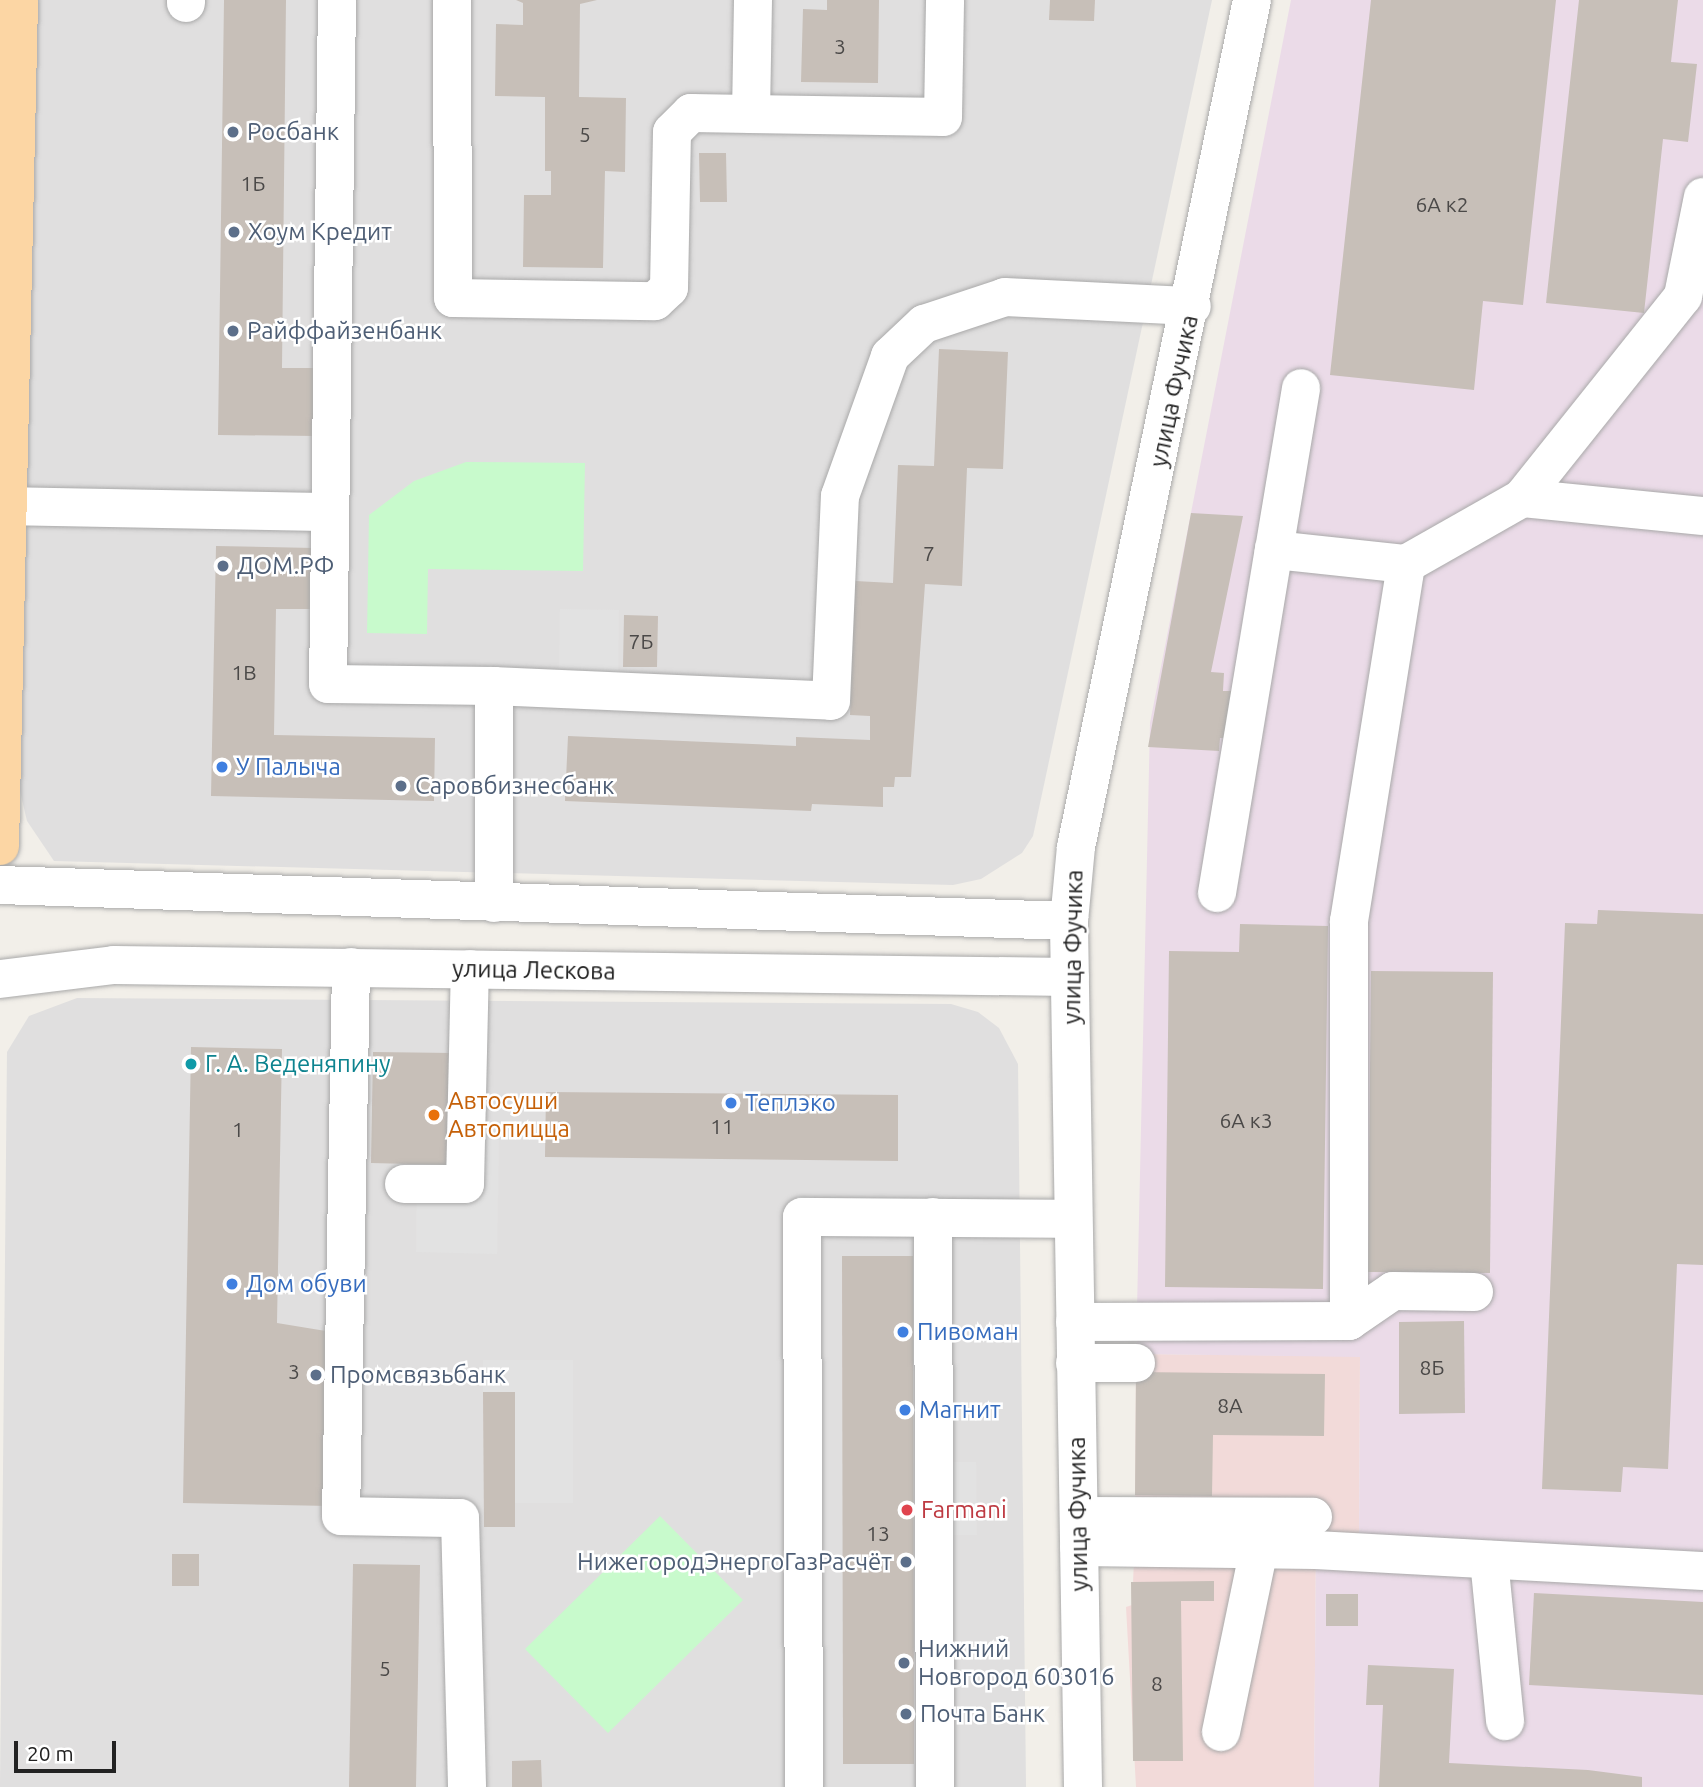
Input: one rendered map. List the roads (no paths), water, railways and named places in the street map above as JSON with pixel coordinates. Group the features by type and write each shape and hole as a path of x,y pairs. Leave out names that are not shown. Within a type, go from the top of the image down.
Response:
{"main road":[{"path":"0,846 5,506 19,0"}],"street":[{"path":"337,0 328,684 494,687 831,701 840,496 890,356 924,324 1005,297 1192,306"},
{"path":"452,0 453,298 655,301 669,288 671,132 691,113 943,117 945,0"},
{"path":"751,114 753,0"},
{"name":"улица Фучика","path":"1083,1787 1069,921 1076,847 1192,306 1252,0"},
{"path":"1274,550 1406,564 1522,498 1683,296 1703,197"},
{"path":"1217,893 1301,388"},
{"path":"1522,498 1703,516"},
{"path":"5,506 330,512"},
{"path":"1349,1321 1349,921 1406,564"},
{"path":"494,687 494,904"},
{"path":"0,886 1069,921"},
{"name":"улица Лескова","path":"0,979 114,965 1070,977"},
{"path":"351,967 341,1516 460,1518 467,1787"},
{"path":"404,1184 465,1184 470,969"},
{"path":"804,1787 803,1217 1073,1219"},
{"path":"933,1217 935,1787"},
{"path":"1075,1322 1349,1321 1393,1290 1474,1292"},
{"path":"1075,1363 1136,1363"},
{"path":"1079,1531 1313,1517"},
{"path":"1079,1531 1259,1549 1703,1571"},
{"path":"1221,1732 1259,1549"},
{"path":"1489,1560 1505,1721"}],"place":[{"name":"Росбанк","path":"233,132"},
{"name":"Хоум Кредит","path":"234,232"},
{"name":"Райффайзенбанк","path":"233,331"},
{"name":"ДОМ.РФ","path":"223,566"},
{"name":"У Палыча","path":"222,767"},
{"name":"Саровбизнесбанк","path":"401,786"},
{"name":"Г. А. Веденяпину","path":"191,1064"},
{"name":"Теплэко","path":"731,1103"},
{"name":"Автосуши Автопицца","path":"434,1115"},
{"name":"Дом обуви","path":"232,1284"},
{"name":"Пивоман","path":"903,1332"},
{"name":"Промсвязьбанк","path":"316,1375"},
{"name":"Магнит","path":"905,1410"},
{"name":"Farmani","path":"907,1510"},
{"name":"НижегородЭнергоГазРасчёт","path":"906,1562"},
{"name":"Нижний Новгород 603016","path":"904,1663"},
{"name":"Почта Банк","path":"906,1714"}]}
